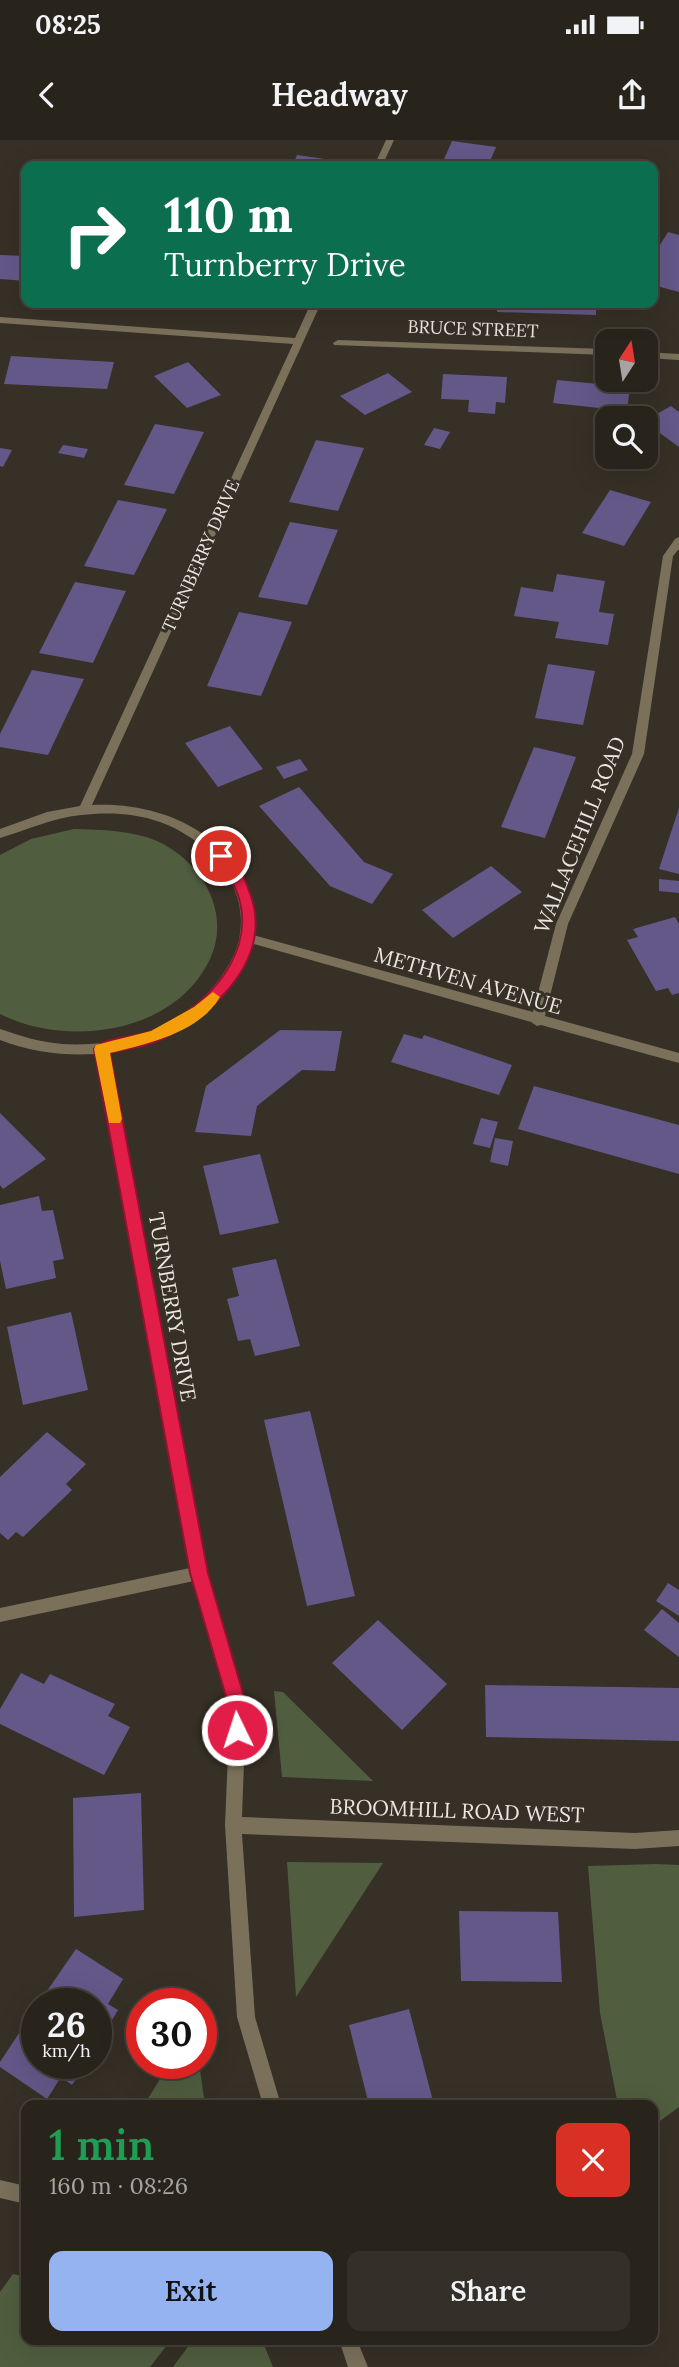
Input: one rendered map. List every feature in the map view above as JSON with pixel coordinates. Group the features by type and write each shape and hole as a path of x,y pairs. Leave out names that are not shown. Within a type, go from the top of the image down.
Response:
{"street":[{"path":"380,161 390,140"},
{"name":"TURNBERRY DRIVE","path":"85,808 314,308"},
{"path":"0,320 299,341"},
{"name":"BRUCE STREET","path":"338,343 595,352"},
{"path":"658,356 679,357"},
{"name":"WALLACEHILL ROAD","path":"537,1021 562,924 638,754 668,556 679,541"},
{"path":"0,834 37,817 85,808 131,810 172,822 208,842 233,870 248,903 248,939 231,978 199,1012 155,1036 102,1049 56,1050 13,1040 0,1034"},
{"name":"METHVEN AVENUE","path":"248,939 537,1021 679,1058"},
{"name":"TURNBERRY DRIVE","path":"102,1049 199,1573 238,1707 233,1825 246,2017 271,2100"},
{"path":"0,1615 199,1573"},
{"name":"BROOMHILL ROAD WEST","path":"233,1825 635,1841 679,1838"},
{"path":"0,2189 21,2194"},
{"path":"350,2345 358,2367"}],"green space":[{"path":"74,829 127,833 157,841 187,861 199,875 215,906 216,941 210,959 194,984 172,1004 146,1018 117,1027 87,1031 56,1030 27,1024 0,1014 0,855 31,839"},
{"path":"274,1691 283,1692 373,1781 282,1777"},
{"path":"287,1862 383,1863 296,1997"},
{"path":"679,1865 679,2107 658,2122 658,2100 617,2100 600,2013 588,1866"},
{"path":"160,2079 201,2079 204,2100 147,2100"},
{"path":"13,2274 21,2276 21,2345 167,2345 150,2367 0,2367 0,2292"},
{"path":"189,2345 264,2345 273,2367 173,2367"}],"building":[{"path":"452,141 496,147 490,161 443,161"},
{"path":"297,155 332,160 332,161 294,161"},
{"path":"668,232 679,235 679,292 658,286 658,248"},
{"path":"0,255 21,256 21,281 0,279"},
{"path":"497,308 596,308 596,315 497,312"},
{"path":"11,356 114,362 107,389 4,384"},
{"path":"188,362 221,395 187,408 154,376"},
{"path":"388,373 412,392 365,415 340,396"},
{"path":"443,374 507,377 505,403 496,402 495,414 468,412 469,400 441,399"},
{"path":"557,380 595,384 595,392 629,392 628,406 595,408 553,403"},
{"path":"671,406 679,412 679,447 658,432 658,413"},
{"path":"155,424 204,432 174,494 124,485"},
{"path":"434,428 450,432 440,449 424,445"},
{"path":"316,440 364,448 338,511 289,502"},
{"path":"63,445 88,449 84,458 58,453"},
{"path":"0,448 12,450 3,467 0,466"},
{"path":"610,490 651,502 624,546 582,533"},
{"path":"118,500 167,509 134,575 84,566"},
{"path":"290,522 338,530 307,605 258,597"},
{"path":"557,574 605,581 599,612 614,614 608,645 555,638 559,622 514,616 521,587 553,592"},
{"path":"75,582 126,591 93,663 39,653"},
{"path":"239,612 292,622 261,696 207,686"},
{"path":"548,664 595,671 583,725 535,718"},
{"path":"32,670 84,679 48,755 0,747 0,734"},
{"path":"230,726 263,769 218,787 185,743"},
{"path":"534,747 576,757 545,838 501,827"},
{"path":"300,759 308,770 284,779 276,767"},
{"path":"299,787 364,862 393,874 372,904 330,886 259,806"},
{"path":"679,808 679,874 659,869"},
{"path":"491,866 522,892 453,938 422,910"},
{"path":"659,879 679,881 679,893 659,891"},
{"path":"675,917 679,924 679,993 672,995 668,988 656,991 627,940 638,937 633,929"},
{"path":"280,1030 342,1031 335,1071 302,1070 257,1106 251,1136 195,1132 206,1086"},
{"path":"404,1034 422,1039 424,1035 512,1065 499,1095 391,1062"},
{"path":"534,1086 679,1125 679,1174 518,1129"},
{"path":"0,1113 46,1159 3,1189 0,1185"},
{"path":"481,1118 498,1122 490,1148 473,1144"},
{"path":"495,1138 513,1141 508,1166 490,1162"},
{"path":"260,1154 279,1223 220,1235 203,1166"},
{"path":"39,1196 42,1211 53,1210 64,1259 53,1261 56,1278 6,1289 0,1261 0,1205"},
{"path":"276,1259 300,1346 255,1356 250,1339 238,1341 227,1299 239,1296 232,1268"},
{"path":"71,1312 88,1390 23,1405 7,1327"},
{"path":"310,1411 355,1596 307,1606 264,1420"},
{"path":"47,1432 86,1464 66,1484 72,1490 23,1537 16,1532 8,1540 0,1533 0,1477"},
{"path":"668,1583 679,1590 679,1616 656,1601"},
{"path":"662,1609 679,1623 679,1657 644,1630"},
{"path":"378,1620 447,1684 402,1730 332,1663"},
{"path":"21,1673 44,1684 50,1674 115,1704 108,1716 130,1727 104,1775 0,1724 0,1709"},
{"path":"485,1685 679,1688 679,1741 486,1737"},
{"path":"141,1793 144,1910 74,1917 73,1798"},
{"path":"459,1911 558,1912 562,1982 461,1981"},
{"path":"76,1949 123,1979 112,1997 112,1988 49,1988"},
{"path":"112,2006 118,2010 112,2020"},
{"path":"409,2009 433,2100 368,2100 349,2025"},
{"path":"21,2030 21,2079 60,2079 47,2099 0,2067 0,2062"},
{"path":"64,2079 76,2079 72,2085"}],"slow traffic":[{"path":"114,1119 102,1049 155,1036 199,1012 213,997"}],"route":[{"path":"221,856 233,870 248,903 248,939 231,978 199,1012 155,1036 102,1049 199,1573 238,1707 237,1730"}]}
